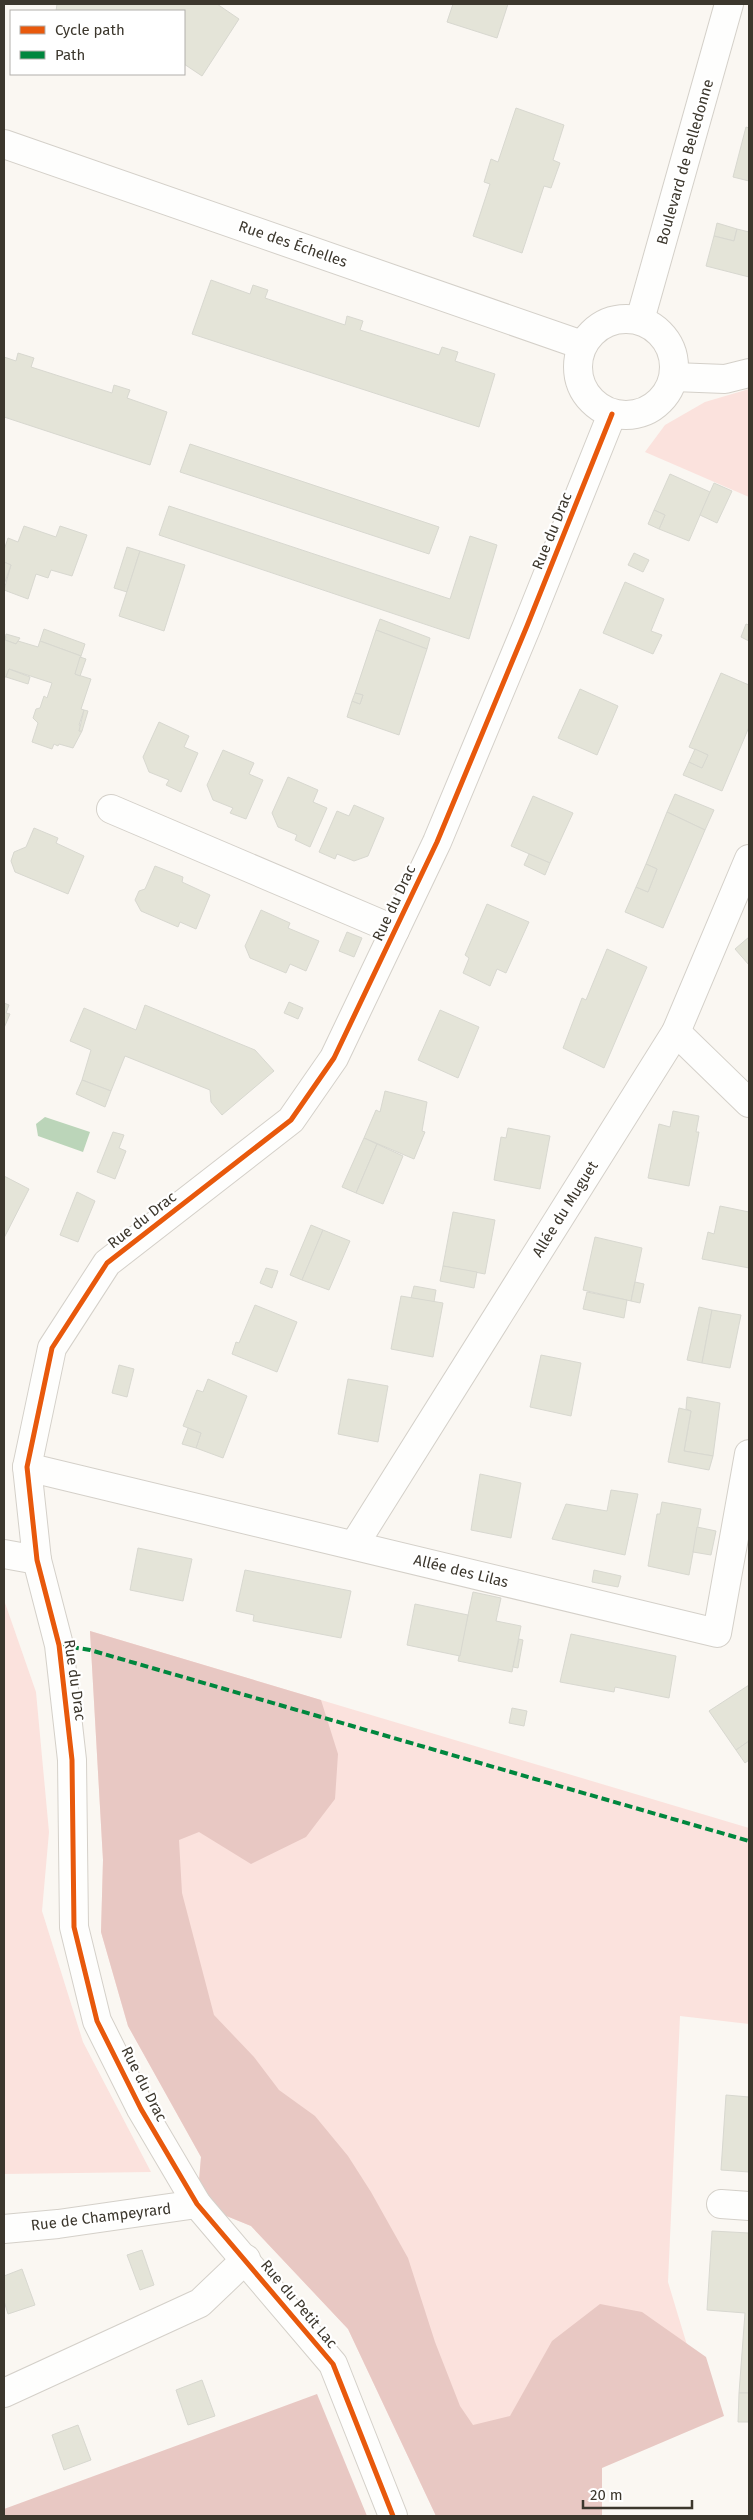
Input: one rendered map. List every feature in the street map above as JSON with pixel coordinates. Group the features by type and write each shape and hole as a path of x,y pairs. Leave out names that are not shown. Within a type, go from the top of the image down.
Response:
{"street":[{"name":"Boulevard de Belledonne","path":"640,320 730,4"},
{"name":"Rue des Échelles","path":"4,144 582,345"},
{"path":"622,318 640,320 657,329 673,351 674,377 664,399 637,415 612,414 587,397 577,366 582,345 600,325 622,318"},
{"path":"674,377 725,379 749,373"},
{"name":"Rue du Drac","path":"198,2204 140,2109 97,2020 74,1927 72,1760 60,1655 37,1560 27,1467 52,1348 107,1263 291,1120 334,1058 437,842 527,626 612,414"},
{"name":"Rue du Drac","path":"112,810 395,930"},
{"name":"Allée du Muguet","path":"354,1545 676,1032 749,859"},
{"path":"676,1032 749,1103"},
{"name":"Allée des Lilas","path":"27,1467 717,1633 749,1454"},
{"path":"4,1554 37,1560"},
{"name":"Rue de Champeyrard","path":"4,2229 58,2224 198,2204"},
{"name":"Rue du Petit Lac","path":"198,2204 332,2364 392,2516"},
{"path":"721,2204 749,2206"},
{"path":"4,2393 200,2303 246,2259"}],"shaded area":[{"path":"749,389 749,497 645,452 665,425 705,402"},
{"path":"45,1117 90,1132 83,1152 38,1136 36,1124"},
{"path":"4,1600 36,1692 49,1832 42,1911 83,2042 151,2172 4,2174"},
{"path":"90,1631 749,1828 749,2024 680,2016 668,2282 690,2355 436,2516 348,2329 251,2226 197,2204 201,2157 128,2026 101,1932 103,1860"},
{"path":"90,1631 321,1700 338,1754 335,1799 306,1837 251,1864 199,1832 179,1840 182,1893 214,2015 254,2057 279,2090 315,2116 348,2156 371,2192 408,2258 435,2342 460,2406 473,2425 510,2416 552,2341 600,2304 642,2312 706,2357 724,2416 602,2468 602,2516 436,2516 348,2329 251,2226 197,2204 201,2157 128,2026 101,1932 103,1860"},
{"path":"317,2394 367,2516 4,2516 4,2509"}],"building":[{"path":"57,4 217,4 239,19 202,76 185,65 185,10 56,10"},
{"path":"453,4 508,4 497,38 447,22"},
{"path":"516,108 564,125 553,160 560,163 551,188 544,186 522,253 473,236 490,184 484,182 491,159 498,162"},
{"path":"746,127 749,128 749,181 733,177"},
{"path":"717,223 737,229 734,241 714,236"},
{"path":"737,229 749,232 749,277 706,266 714,236 734,241"},
{"path":"211,280 250,294 253,285 268,290 265,298 345,325 347,316 363,321 360,330 439,355 442,347 458,352 455,361 495,374 479,427 192,334"},
{"path":"18,353 34,358 31,367 112,393 114,385 130,390 127,398 167,412 150,465 4,417 4,357 16,361"},
{"path":"190,444 439,527 429,554 180,472"},
{"path":"670,474 710,492 689,541 659,529 665,515 654,510"},
{"path":"714,483 732,491 717,523 700,515"},
{"path":"169,506 450,599 470,536 497,545 469,639 159,535"},
{"path":"654,510 665,515 659,529 648,524"},
{"path":"24,526 56,537 60,526 87,535 72,576 51,570 48,578 36,574 28,599 4,590 11,565 4,562 4,550 8,538 18,542"},
{"path":"127,547 140,551 127,592 114,588"},
{"path":"140,551 185,565 164,631 119,616"},
{"path":"634,553 649,560 643,572 628,565"},
{"path":"4,562 11,565 4,585"},
{"path":"625,582 664,599 651,631 662,635 653,654 603,633"},
{"path":"380,619 430,638 427,649 376,630"},
{"path":"746,624 749,625 749,641 741,637"},
{"path":"44,629 85,644 81,656 40,641"},
{"path":"376,630 427,649 399,735 347,717 352,701 360,704 363,695 355,693"},
{"path":"6,634 20,638 16,644 5,640"},
{"path":"4,636 6,637 5,640 16,644 18,641 38,647 40,641 81,656 75,674 91,679 81,709 84,710 79,731 82,731 73,748 54,744 52,749 32,742 38,723 33,718 36,709 40,708 44,696 47,698 52,683 9,669 6,677 4,677"},
{"path":"80,657 86,659 80,676 75,674"},
{"path":"9,669 30,677 28,684 6,677"},
{"path":"721,673 749,685 749,727 722,791 683,775 689,762 702,768 708,755 689,747"},
{"path":"580,689 618,706 597,755 558,738"},
{"path":"355,693 363,695 360,704 352,701"},
{"path":"84,710 88,711 82,731 79,731"},
{"path":"159,722 189,736 184,747 198,753 181,792 166,785 169,780 149,772 143,757"},
{"path":"695,749 708,755 702,768 689,762"},
{"path":"223,750 254,763 249,774 263,780 246,819 230,813 233,808 213,800 207,785"},
{"path":"288,777 318,790 313,802 327,808 310,847 295,840 297,835 278,827 272,813"},
{"path":"675,794 714,810 705,830 667,812"},
{"path":"533,796 573,813 550,863 511,846"},
{"path":"354,805 384,818 368,856 354,861 337,854 335,859 319,852 337,811 349,816"},
{"path":"667,812 705,830 663,928 625,912 636,887 648,892 657,869 646,864"},
{"path":"34,828 58,838 56,843 84,856 68,894 15,872 11,861 14,852 26,847"},
{"path":"529,854 550,863 545,875 524,865"},
{"path":"646,864 657,869 648,892 636,887"},
{"path":"155,866 183,877 182,882 210,895 196,929 180,922 178,927 141,911 135,900 139,891 145,889"},
{"path":"487,904 529,922 506,973 497,969 490,986 463,973 469,958 465,955"},
{"path":"261,910 290,923 288,928 319,941 306,971 290,964 286,973 250,958 245,946"},
{"path":"347,932 362,938 354,957 339,951"},
{"path":"749,937 749,965 735,949"},
{"path":"607,949 647,967 604,1068 563,1048 582,998 586,1000"},
{"path":"289,1002 303,1008 298,1019 284,1013"},
{"path":"4,1003 9,1005 6,1013 10,1014 4,1028"},
{"path":"145,1005 255,1050 274,1071 222,1115 211,1102 210,1090 125,1056 111,1091 82,1080 91,1050 70,1041 84,1008 136,1030"},
{"path":"440,1010 479,1027 458,1078 418,1060"},
{"path":"82,1080 111,1091 105,1107 76,1094"},
{"path":"385,1091 427,1102 422,1131 425,1132 414,1159 364,1138 376,1110 380,1112"},
{"path":"673,1111 699,1116 696,1132 699,1132 689,1186 648,1178 659,1124 670,1127"},
{"path":"508,1128 550,1136 540,1189 494,1180 501,1137 506,1138"},
{"path":"113,1132 124,1135 119,1148 126,1151 115,1179 97,1172"},
{"path":"364,1138 377,1144 356,1193 342,1187"},
{"path":"377,1144 403,1156 383,1204 356,1193"},
{"path":"4,1176 29,1189 4,1238"},
{"path":"77,1192 95,1201 78,1242 60,1235"},
{"path":"720,1206 749,1212 749,1268 702,1259 708,1232 714,1234"},
{"path":"453,1212 495,1220 485,1274 443,1266"},
{"path":"311,1225 323,1230 302,1280 290,1275"},
{"path":"323,1230 350,1241 329,1290 302,1280"},
{"path":"595,1237 642,1248 631,1301 583,1290"},
{"path":"443,1266 477,1272 474,1288 440,1281"},
{"path":"266,1268 278,1271 272,1288 260,1283"},
{"path":"635,1282 644,1284 640,1303 631,1301"},
{"path":"414,1286 436,1290 434,1302 411,1298"},
{"path":"587,1292 627,1300 624,1318 583,1309"},
{"path":"401,1296 443,1303 433,1357 391,1349"},
{"path":"255,1305 297,1322 277,1372 232,1354 236,1342 239,1343"},
{"path":"699,1307 712,1310 702,1363 687,1360"},
{"path":"712,1310 741,1315 730,1368 702,1363"},
{"path":"541,1355 581,1363 571,1416 530,1407"},
{"path":"119,1365 134,1369 127,1397 112,1393"},
{"path":"208,1379 247,1396 223,1458 196,1448 201,1433 183,1426 197,1390 203,1392"},
{"path":"348,1379 388,1386 378,1442 338,1434"},
{"path":"687,1397 720,1403 713,1456 684,1451 691,1411 686,1409"},
{"path":"679,1408 691,1411 684,1451 713,1456 709,1470 668,1462"},
{"path":"188,1428 201,1433 196,1448 182,1444"},
{"path":"480,1474 521,1483 511,1538 471,1530"},
{"path":"611,1490 638,1494 625,1555 552,1539 566,1504 607,1511"},
{"path":"662,1502 701,1509 689,1575 648,1566 657,1514 660,1514"},
{"path":"697,1527 716,1531 711,1555 693,1552"},
{"path":"138,1548 192,1559 183,1601 130,1590"},
{"path":"245,1570 351,1591 341,1638 253,1621 254,1615 236,1611"},
{"path":"594,1570 621,1576 618,1587 592,1582"},
{"path":"473,1592 501,1598 496,1621 521,1626 512,1672 458,1661"},
{"path":"415,1604 468,1615 460,1656 407,1645"},
{"path":"571,1634 676,1656 669,1698 615,1687 614,1692 560,1682"},
{"path":"519,1639 523,1640 518,1668 513,1667"},
{"path":"749,1685 749,1741 736,1750 709,1711"},
{"path":"512,1708 527,1711 524,1726 509,1723"},
{"path":"749,1741 749,1760 745,1763 736,1750"},
{"path":"726,2095 749,2097 749,2172 721,2170"},
{"path":"712,2231 749,2233 749,2393 739,2393 745,2313 707,2310"},
{"path":"142,2250 154,2285 140,2290 127,2255"},
{"path":"22,2269 35,2305 8,2314 4,2301 4,2276"},
{"path":"202,2380 215,2416 188,2425 176,2390"},
{"path":"739,2393 749,2393 749,2422 738,2422"},
{"path":"78,2425 91,2460 64,2470 52,2435"}],"marked path":[{"path":"59,1645 90,1650 749,1841"}],"cycle path":[{"path":"393,2516 333,2364 197,2204 141,2109 97,2021 74,1927 72,1760 59,1645 37,1560 27,1467 52,1348 107,1263 291,1120 334,1058 437,842 527,626 612,414"}]}
